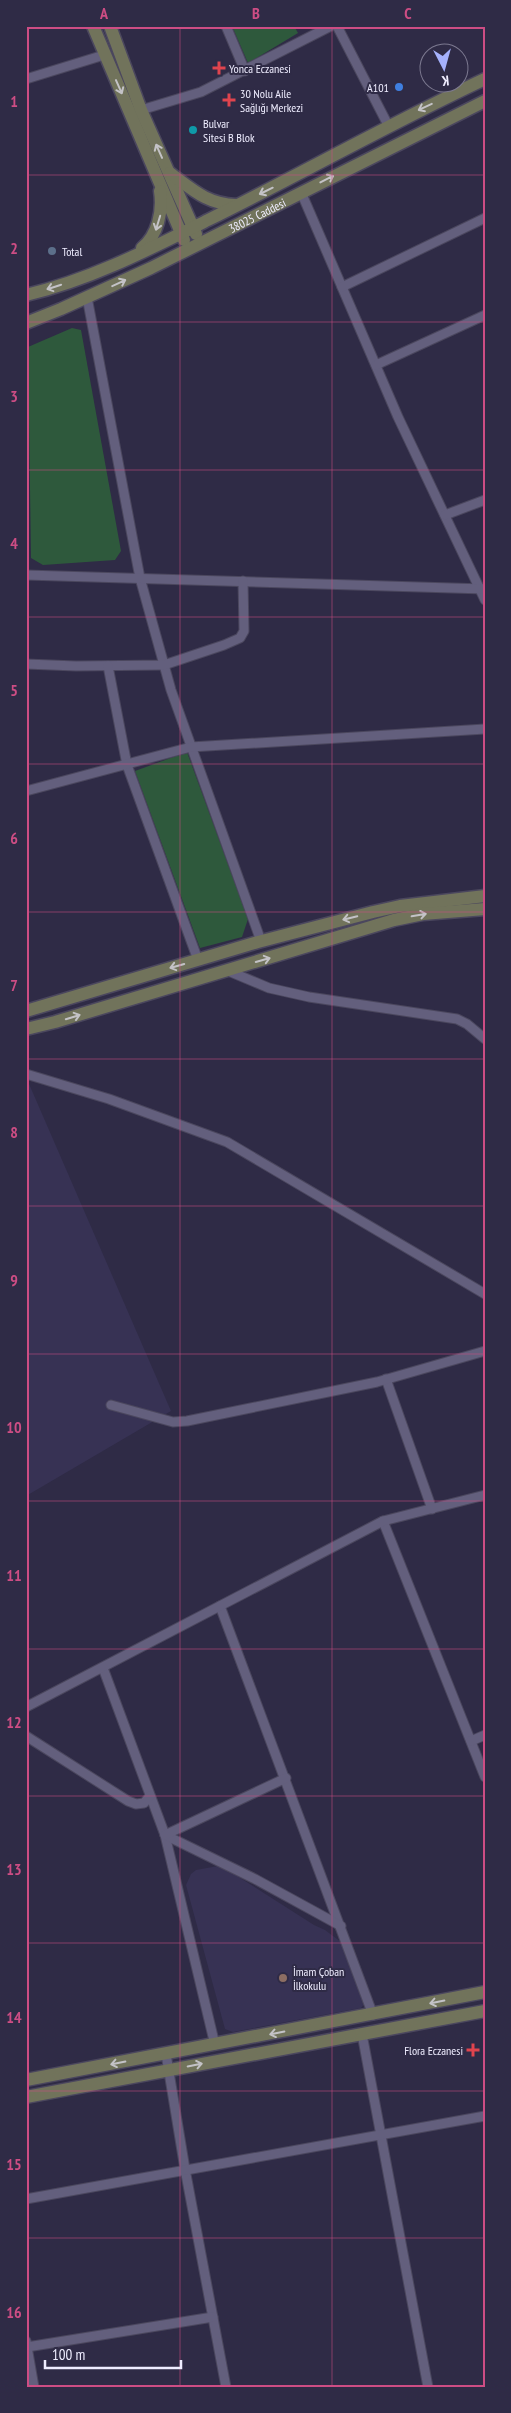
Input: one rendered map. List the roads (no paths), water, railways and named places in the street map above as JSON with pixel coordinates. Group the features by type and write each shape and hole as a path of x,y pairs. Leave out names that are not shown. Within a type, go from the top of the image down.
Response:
{"street":[{"path":"93,26 104,55 163,174 194,227 200,243"},
{"path":"110,26 163,174 180,234 188,250"},
{"path":"226,26 245,71"},
{"path":"308,26 313,36"},
{"path":"141,110 201,92 331,26"},
{"path":"337,26 388,125"},
{"path":"26,79 104,55"},
{"name":"38025 Caddesi","path":"26,295 89,276 180,234 388,125 484,79"},
{"name":"38025 Caddesi","path":"26,323 188,250 485,101"},
{"path":"163,174 202,197 219,204 238,205"},
{"path":"129,258 148,243 154,234 160,214 163,174"},
{"path":"301,192 376,365 445,515 483,589 485,600"},
{"path":"342,287 485,218"},
{"path":"87,297 140,578 164,665 190,747 261,941"},
{"path":"376,365 485,315"},
{"path":"445,515 485,500"},
{"path":"26,575 483,589"},
{"path":"26,664 164,665 240,638 244,630 245,621 243,581"},
{"path":"108,666 127,766 198,960"},
{"path":"26,791 127,766 190,747 485,728"},
{"path":"29,1008 261,941 400,906 485,896"},
{"path":"26,1029 55,1022 394,920 423,914 485,909"},
{"path":"226,970 269,988 309,997 457,1020 467,1024 485,1039"},
{"path":"26,1074 109,1099 227,1142 485,1294"},
{"path":"111,1405 173,1422 187,1421 386,1379 485,1351"},
{"path":"386,1379 432,1509"},
{"path":"26,1707 383,1521 485,1495"},
{"path":"383,1521 485,1777"},
{"path":"220,1606 286,1778 373,2015"},
{"path":"103,1668 165,1836 215,2045"},
{"path":"471,1740 485,1735"},
{"path":"26,1736 128,1801 136,1804 144,1803 150,1796"},
{"path":"165,1836 286,1778"},
{"path":"165,1836 255,1879 341,1926"},
{"path":"26,2080 485,1992"},
{"path":"26,2097 485,2011"},
{"path":"362,2034 428,2387"},
{"path":"166,2054 185,2169 226,2387"},
{"path":"26,2199 485,2116"},
{"path":"34,2387 27,2344 213,2317"}],"place":[{"name":"Yonca Eczanesi","path":"219,68"},
{"name":"A101","path":"399,87"},
{"name":"30 Nolu Aile Sağlığı Merkezi","path":"229,100"},
{"name":"Bulvar Sitesi B Blok","path":"193,130"},
{"name":"Total","path":"52,251"},
{"name":"İmam Çoban İlkokulu","path":"283,1978"},
{"name":"Flora Eczanesi","path":"473,2050"}]}
